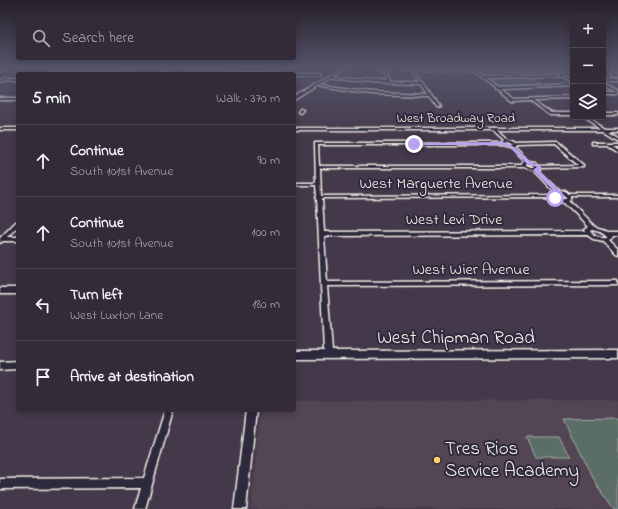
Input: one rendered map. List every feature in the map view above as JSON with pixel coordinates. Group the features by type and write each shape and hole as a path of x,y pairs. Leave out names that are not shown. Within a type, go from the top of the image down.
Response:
{"main road":[{"name":"West Broadway Road","path":"296,129 618,128"},
{"path":"0,129 16,129"}],"street":[{"path":"296,97 307,91"},
{"path":"356,91 372,93 430,95"},
{"path":"428,91 437,106"},
{"path":"500,91 513,100 570,98"},
{"path":"606,93 618,92"},
{"path":"0,99 16,99"},
{"path":"531,100 550,114 570,114"},
{"path":"606,114 618,114"},
{"path":"588,120 618,140"},
{"path":"494,129 505,142"},
{"path":"594,143 608,143 618,140"},
{"path":"317,167 527,165 537,168 582,166 555,143 514,145 505,142 316,144 318,197 328,355"},
{"path":"608,143 618,150"},
{"path":"514,145 527,165"},
{"path":"537,168 557,192 568,199 592,227 607,233 618,233"},
{"path":"296,184 318,184"},
{"path":"557,192 553,193 553,196 559,200 618,196"},
{"name":"West Marguerte Avenue","path":"318,197 553,196"},
{"path":"1,240 16,226"},
{"path":"592,227 587,229 588,233 593,237 604,239 618,254"},
{"name":"West Levi Drive","path":"321,234 588,233"},
{"path":"604,239 608,238 607,233"},
{"path":"1,240 16,239"},
{"name":"West Wier Avenue","path":"324,284 618,283"},
{"path":"0,291 16,291"},
{"name":"West Chipman Road","path":"296,355 618,354"},
{"path":"0,366 16,365"},
{"path":"140,509 168,412"},
{"path":"240,509 251,412"},
{"path":"0,484 147,483"}],"shaded area":[{"name":"Tres Rios Service Academy","path":"618,400 618,509 251,509 260,412 296,412 296,401"}],"green space":[{"path":"618,418 618,509 614,509 593,479 564,419"},
{"path":"527,437 559,437 569,457 536,457"}],"place":[{"name":"Tres Rios Service Academy","path":"437,460"}],"route":[{"path":"414,144 503,144 512,146 529,163 539,166 539,169 535,170 557,192 552,194 555,198"}]}
